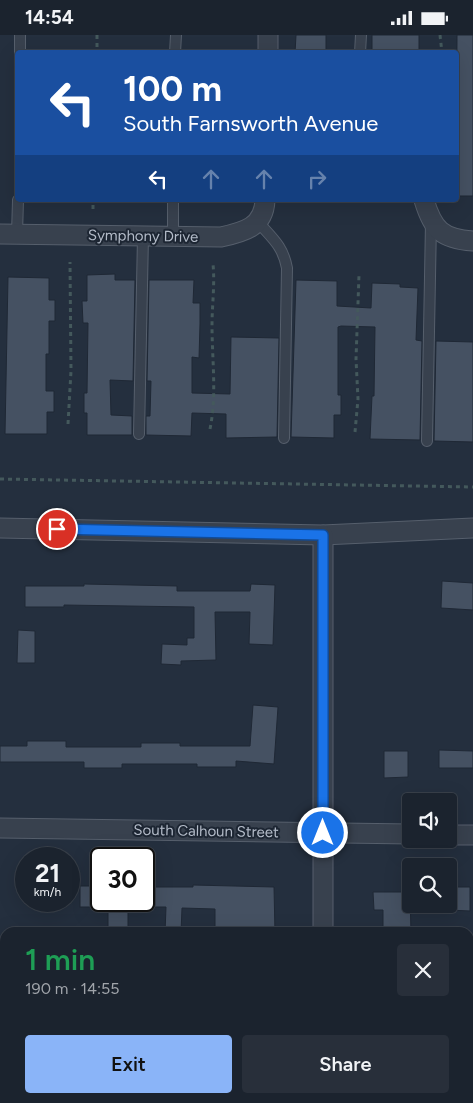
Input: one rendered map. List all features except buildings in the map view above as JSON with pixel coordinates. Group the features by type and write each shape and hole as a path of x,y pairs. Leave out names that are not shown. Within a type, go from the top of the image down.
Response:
{"street":[{"path":"268,35 268,50"},
{"path":"258,222 264,202"},
{"path":"425,202 431,221 440,231 454,240 473,241"},
{"name":"Symphony Drive","path":"9,234 221,237 243,232 258,222"},
{"path":"0,528 323,535 473,528"},
{"path":"323,535 323,927"},
{"name":"South Calhoun Street","path":"0,828 402,834"},
{"path":"457,835 473,835"}],"lane":[{"path":"20,35 20,50"},
{"path":"175,50 176,35"},
{"path":"360,35 360,50"},
{"path":"9,234 17,202"},
{"path":"173,202 173,236"},
{"path":"427,441 431,221"},
{"path":"258,222 284,255 287,268 284,438"},
{"path":"139,434 143,236"}],"path":[{"path":"97,35 97,50"},
{"path":"440,35 442,50"},
{"path":"93,202 93,209"},
{"path":"68,424 72,371 70,262"},
{"path":"210,429 213,416 214,385 213,264"},
{"path":"355,432 358,399 356,359 358,275"},
{"path":"0,479 473,487"}],"route":[{"path":"57,529 323,535 323,833"}]}
